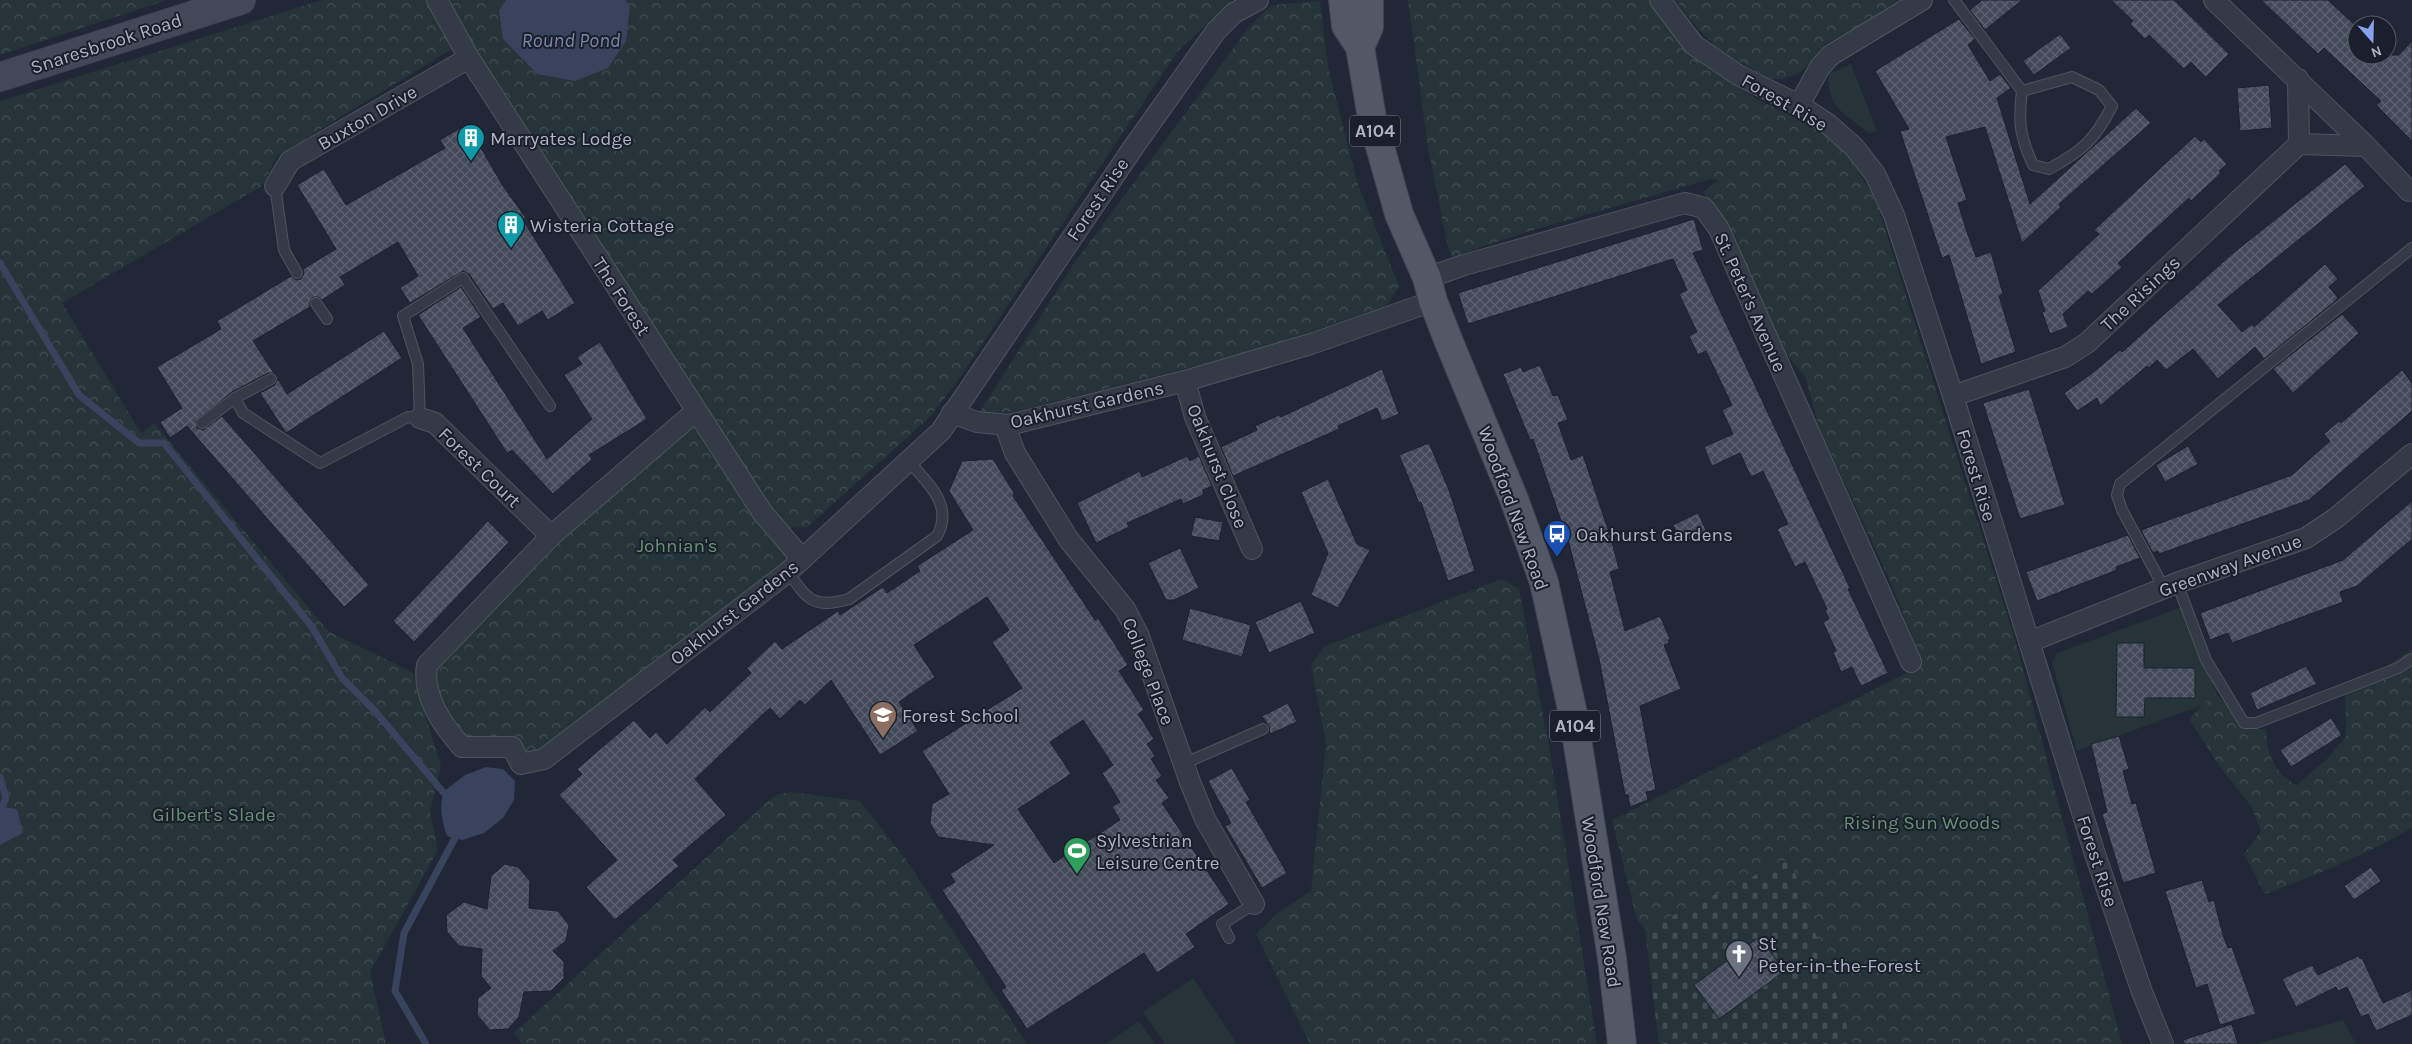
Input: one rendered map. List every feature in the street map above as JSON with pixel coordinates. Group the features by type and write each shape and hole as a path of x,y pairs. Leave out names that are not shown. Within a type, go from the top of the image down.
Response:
{"main road":[{"name":"Woodford New Road","path":"1343,0 1346,26 1360,47 1372,118 1399,214 1514,499 1544,582 1573,714 1612,958 1622,1044"},
{"path":"1360,47 1369,27 1369,0"}],"street":[{"name":"Snaresbrook Road","path":"0,77 241,0"},
{"name":"The Forest","path":"437,0 469,58 795,565"},
{"name":"Forest Rise","path":"952,413 1135,145 1216,31 1234,13 1258,0"},
{"name":"Forest Rise","path":"1660,0 1694,45 1738,75 1799,105 1828,124 1854,147 1875,174 1894,215 1953,396 2094,852 2142,992 2163,1044"},
{"path":"1799,105 1820,67 1831,55 1922,0"},
{"path":"2214,0 2298,79 2410,191"},
{"name":"Buxton Drive","path":"275,186 290,161 469,58"},
{"path":"2298,79 2299,144 2366,146"},
{"name":"The Risings","path":"1953,396 2065,357 2086,343 2299,144"},
{"name":"St. Peter's Avenue","path":"1430,290 1464,265 1685,202 1704,208 1719,229 1911,662"},
{"name":"Oakhurst Gardens","path":"696,411 551,536 427,665 425,677 427,691 447,730 462,747 512,747 521,764 544,759 795,565 940,431 952,413 977,422 1009,425 1185,381 1311,344 1430,290"},
{"name":"Oakhurst Close","path":"1185,381 1195,417 1252,549"},
{"name":"Forest Court","path":"420,418 435,423 551,536"},
{"name":"College Place","path":"1009,425 1008,434 1015,453 1069,540 1125,609 1138,634 1183,764 1205,819 1254,904"},
{"name":"Greenway Avenue","path":"2029,642 2171,585 2306,538 2336,518 2412,454"}],"lane":[{"path":"1954,0 2022,91 2019,115 2022,142 2033,165 2049,169 2078,153 2102,128 2112,106 2099,90 2072,77 2022,91"},
{"path":"275,186 284,250 297,273"},
{"path":"2412,248 2120,484 2117,495 2122,510 2171,585 2206,660 2244,723 2256,723 2398,668 2412,659"},
{"path":"420,418 418,364 403,316 463,278 550,406"},
{"path":"316,303 327,320"},
{"path":"202,423 235,398 271,379"},
{"name":"Forest Court","path":"235,398 243,413 320,463 408,417 420,418"},
{"path":"795,565 808,600 820,604 834,603 849,599 937,536 943,525 943,510 936,494 908,461"},
{"path":"1183,764 1264,729"},
{"path":"1229,938 1222,924 1254,904"}],"green space":[{"path":"0,0 167,0 0,55"},
{"name":"Gilbert's Slade","path":"322,0 1232,0 1177,52 956,383 930,417 807,527 787,528 769,515 468,39 277,156 262,186 62,303 141,433 154,423 328,631 412,672 441,766 430,811 438,850 370,972 386,1044 0,1044 0,101"},
{"name":"Rising Sun Woods","path":"1408,0 1651,0 1690,52 1716,74 1758,100 1819,129 1847,153 1876,201 2016,643 2122,1044 1853,1044 1790,859 1645,929 1637,920 1612,820 1919,667 1922,661 1892,585 1819,427 1806,378 1774,339 1734,234 1703,192 1718,180 1711,179 1523,233 1452,257 1447,242 1428,148"},
{"path":"1675,0 1906,0 1825,44 1799,73 1782,79 1771,79 1720,51 1701,32"},
{"path":"1320,1 1328,66 1357,182 1399,286 1387,305 1260,350 1013,412 979,413 1075,262 1250,26 1271,5"},
{"path":"1851,64 1877,131 1869,133 1845,115 1834,102 1831,95 1829,74"},
{"name":"Johnian's","path":"696,411 802,559 521,764 511,747 462,747 427,665"},
{"path":"1502,579 1519,589 1550,752 1597,1044 1310,1044 1256,934 1279,912 1311,891 1326,744 1311,665 1325,646"},
{"path":"2185,606 2219,699 2077,751 2052,663 2057,653"},
{"path":"2412,649 2412,828 2340,864 2265,894 2244,854 2261,831 2251,806 2220,767 2189,719 2215,693 2231,708 2244,726 2266,730 2268,747 2273,762 2283,775 2297,785 2328,758 2346,736 2345,694"},
{"path":"791,792 860,801 907,861 1027,1044 522,1044 514,1033 767,802 779,794"},
{"path":"1790,858 1853,1044 1659,1044 1645,929"},
{"path":"1193,978 1236,1042 1234,1044 1165,1044 1143,1012"},
{"path":"2343,1020 2356,1044 2256,1044"},
{"path":"1139,1021 1155,1044 1106,1044"}],"water":[{"name":"Round Pond","path":"506,0 626,0 630,7 626,41 608,68 575,81 537,74 503,39 499,11"},
{"path":"486,767 503,769 515,781 514,800 503,818 484,833 462,840 447,836 442,814 443,792 465,775"},
{"path":"2,807 17,809 23,833 0,845 0,809"}],"building":[{"path":"1982,0 2022,0 1985,30 1970,10"},
{"path":"2111,0 2174,0 2229,54 2206,77 2191,62 2184,69 2149,35 2145,39 2130,24 2133,21"},
{"path":"2261,0 2328,0 2347,18 2347,65 2397,65 2397,55 2412,41 2412,141 2376,105 2381,101 2324,48 2318,54"},
{"path":"1959,19 1975,39 1968,45 1990,81 2000,74 2011,88 1997,98 2030,204 2136,108 2151,123 2059,204 2061,207 2022,243 1985,127 1946,137 1967,200 1958,203 1966,229 1976,257 1991,252 2003,294 1999,296 2016,352 1981,364 1949,255 1942,258 1900,131 1909,129 1875,71"},
{"path":"2060,34 2071,48 2034,75 2023,61"},
{"path":"2269,85 2272,128 2240,131 2237,88"},
{"path":"467,124 503,186 526,218 523,220 575,303 548,320 542,311 518,326 503,303 493,309 469,274 463,271 410,303 400,288 418,276 398,242 340,277 345,285 322,300 318,297 313,297 310,301 310,307 253,341 274,373 268,373 232,392 196,421 197,428 203,430 222,416 369,585 344,607 187,426 170,438 160,422 182,408 157,367 221,329 217,321 291,276 296,280 301,279 304,274 303,269 336,249 297,185 324,169 346,205 445,148 440,140"},
{"path":"2195,136 2201,142 2204,139 2227,164 2219,171 2221,173 2191,201 2189,198 2118,263 2122,267 2092,294 2088,291 2063,314 2068,327 2050,334 2042,312 2045,311 2038,291 2099,234 2094,230"},
{"path":"2345,164 2365,186 2218,305 2242,332 2252,324 2254,327 2325,264 2338,279 2329,287 2338,298 2333,303 2264,359 2255,347 2218,379 2193,349 2166,370 2157,360 2149,368 2147,366 2100,406 2097,398 2077,411 2064,393 2120,350 2122,352 2232,254"},
{"path":"1694,219 1703,250 1693,253 1888,673 1861,686 1852,667 1841,672 1833,652 1836,651 1823,622 1829,619 1825,610 1827,609 1805,562 1795,567 1777,529 1788,524 1763,471 1751,477 1740,453 1712,466 1704,447 1733,434 1722,410 1732,405 1706,351 1698,355 1689,336 1697,332 1679,294 1687,290 1673,259 1468,324 1458,293"},
{"path":"461,287 481,317 463,328 547,459 592,419 564,375 582,364 577,357 600,342 647,419 589,455 592,459 553,494 512,450 507,453 418,315"},
{"path":"2342,314 2359,333 2293,393 2273,369"},
{"path":"384,331 402,358 286,433 260,393 275,385 278,379 287,394"},
{"path":"1540,365 1553,396 1558,395 1568,420 1558,423 1571,460 1583,455 1611,538 1619,569 1610,572 1625,631 1660,616 1670,639 1668,640 1669,643 1664,645 1681,689 1640,706 1656,790 1646,792 1648,800 1630,807 1628,795 1625,795 1599,659 1569,544 1533,439 1530,440 1503,374 1521,367 1523,372"},
{"path":"1382,369 1399,414 1382,421 1377,408 1338,426 1339,429 1233,476 1221,447 1257,430 1255,426 1279,415 1281,417"},
{"path":"2402,370 2412,383 2412,411 2309,500 2159,554 2158,551 2153,553 2141,530 2292,475 2330,441 2324,434 2339,421 2341,423"},
{"path":"2029,389 2065,505 2020,519 1983,403"},
{"path":"1429,443 1449,490 1475,571 1448,581 1421,502 1419,503 1399,455"},
{"path":"2188,446 2198,464 2165,482 2156,465"},
{"path":"1187,456 1190,461 1199,456 1212,486 1203,490 1203,495 1183,504 1181,499 1127,523 1129,527 1096,543 1077,503 1140,471 1142,477"},
{"path":"993,459 1014,493 1013,496 1095,620 1098,618 1128,665 1119,671 1144,710 1138,714 1154,739 1147,744 1155,756 1151,759 1162,776 1156,780 1169,798 1162,803 1229,904 1186,934 1195,947 1157,973 1144,953 1027,1029 1001,990 1006,987 942,890 955,882 950,874 994,845 938,837 930,823 932,804 949,794 922,751 1022,688 992,642 1009,630 987,597 914,645 935,677 899,702 918,731 880,755 831,680 805,705 800,700 780,719 770,708 695,779 726,815 673,860 679,866 615,920 586,887 617,860 559,795 582,774 577,769 634,720 650,738 656,732 667,744 705,707 710,712 751,673 747,668 775,641 782,649 838,611 840,615 883,587 887,593 920,571 917,566 973,530 949,491 962,461","holes":["1083,720 1113,765 1102,773 1120,802 1112,807 1120,820 1054,863 1018,809 1071,774 1050,742"]},
{"path":"1328,479 1357,544 1370,550 1338,608 1311,595 1328,553 1301,492"},
{"path":"2412,501 2412,539 2357,586 2340,592 2343,602 2232,643 2228,633 2210,640 2200,613 2343,560"},
{"path":"1698,513 1707,532 1681,543 1673,525"},
{"path":"1195,517 1223,522 1219,541 1191,536"},
{"path":"488,521 509,542 414,642 393,621"},
{"path":"2128,535 2140,558 2116,567 2117,570 2037,601 2026,572"},
{"path":"1180,548 1199,588 1174,600 1166,600 1148,563"},
{"path":"1301,601 1315,633 1269,653 1255,622"},
{"path":"1190,608 1251,625 1242,657 1182,640"},
{"path":"2117,643 2144,643 2144,668 2195,668 2195,698 2145,698 2144,717 2116,717"},
{"path":"2306,666 2317,684 2257,710 2250,693"},
{"path":"1288,703 1297,722 1270,734 1269,726 1262,716"},
{"path":"2331,718 2342,735 2291,767 2280,750"},
{"path":"2119,736 2129,769 2123,771 2132,804 2136,803 2156,873 2123,883 2102,814 2107,812 2091,744"},
{"path":"1232,768 1250,800 1246,802 1287,873 1262,888 1225,826 1231,823 1208,781"},
{"path":"505,864 518,867 530,881 529,908 558,911 569,925 566,941 553,951 564,962 564,978 551,991 524,992 519,1017 508,1029 490,1030 477,1015 478,998 491,988 481,976 482,949 459,946 447,932 446,915 464,902 487,909 491,876"},
{"path":"2371,867 2381,881 2354,900 2344,886"},
{"path":"2202,880 2209,902 2214,900 2223,935 2228,948 2232,947 2256,1014 2220,1025 2207,984 2196,988 2165,891"},
{"name":"St Peter-in-the-Forest","path":"1759,937 1785,971 1719,1019 1694,985"},
{"path":"2358,956 2360,959 2362,958 2383,1003 2412,990 2412,1015 2376,1031 2368,1014 2361,1017 2347,987 2338,991 2336,987 2296,1007 2282,979 2312,965 2318,975"},
{"path":"2232,1024 2238,1044 2184,1044 2183,1040"}],"waterway":[{"path":"0,263 79,395 139,443 164,443 312,627 342,678 375,711 443,792"},
{"path":"0,777 6,798 0,812"},
{"path":"426,1044 395,991 404,933 455,838"}],"place":[{"name":"Marryates Lodge","path":"471,162"},
{"name":"Wisteria Cottage","path":"511,249"},
{"name":"Oakhurst Gardens","path":"1557,558"},
{"name":"Forest School","path":"883,739"},
{"name":"Sylvestrian Leisure Centre","path":"1077,875"},
{"name":"St Peter-in-the-Forest","path":"1739,978"}]}
